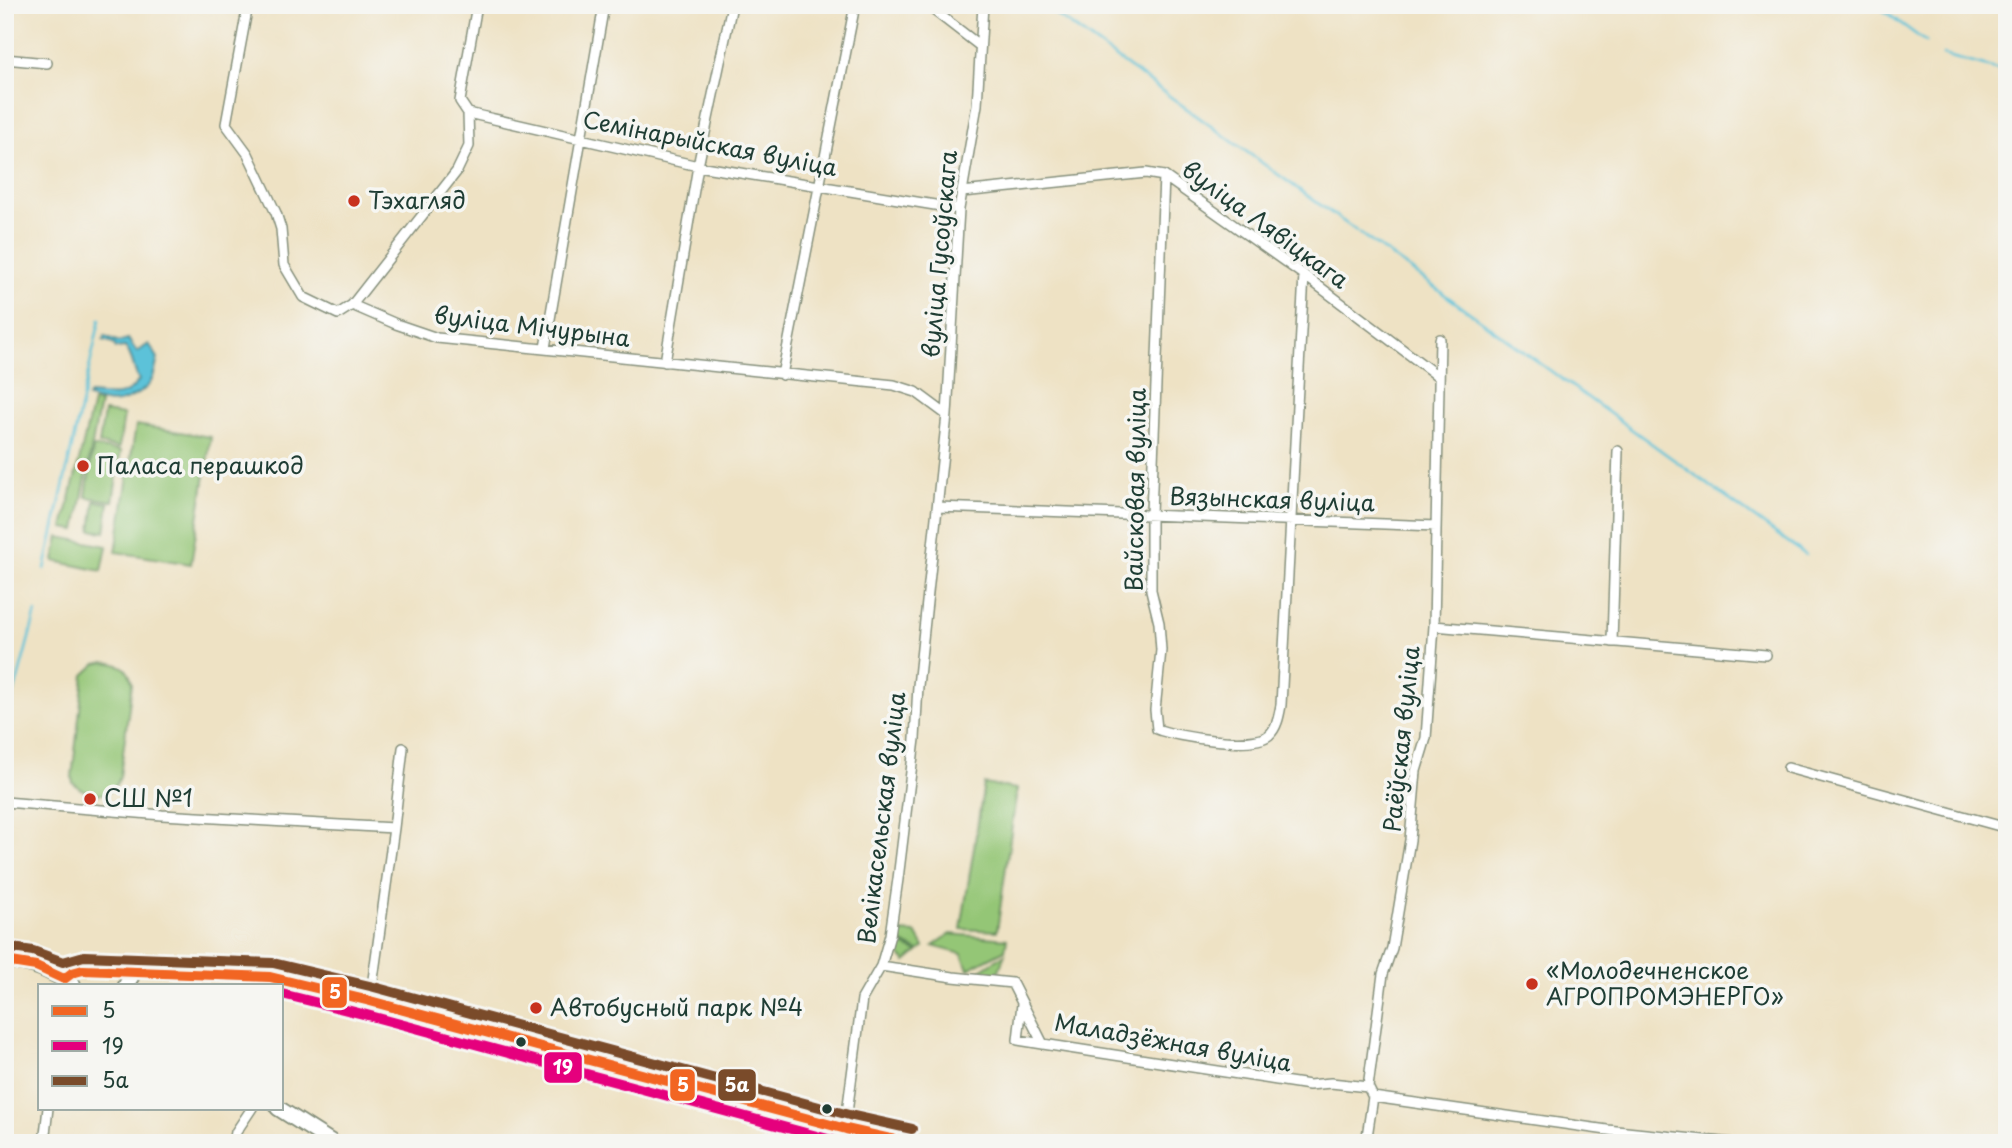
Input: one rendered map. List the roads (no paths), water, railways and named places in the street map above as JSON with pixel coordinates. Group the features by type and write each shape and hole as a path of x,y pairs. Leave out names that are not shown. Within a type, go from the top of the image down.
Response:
{"main road":[{"path":"5,961 23,961 50,971 67,983"},
{"path":"127,984 135,971"},
{"path":"281,1110 333,1143"}],"street":[{"name":"вуліца Мічурына","path":"248,5 226,124 248,153 268,195 281,229 284,265 303,297 338,314 352,304 436,338 894,385 916,392 947,415"},
{"path":"352,304 457,172 469,146 468,113 460,101 477,5"},
{"path":"545,348 604,5"},
{"path":"666,362 698,166 732,5"},
{"path":"782,375 855,5"},
{"path":"927,5 979,47"},
{"name":"вуліца Гусоўскага","path":"938,507 947,415 959,209 977,104 982,5"},
{"path":"5,59 47,63"},
{"name":"Семінарыйская вуліца","path":"468,113 698,166 959,209"},
{"name":"вуліца Лявіцкага","path":"962,192 1146,173 1164,176 1304,275 1439,377"},
{"name":"Вайсковая вуліца","path":"1164,176 1151,514 1151,590 1159,624 1161,650 1155,710 1157,729 1171,735 1241,741 1261,740 1271,734 1278,722 1281,705 1290,520"},
{"path":"1290,520 1304,275"},
{"name":"Раёўская вуліца","path":"1368,1087 1383,974 1392,948 1410,840 1416,771 1426,738 1434,626 1440,339"},
{"path":"1612,642 1618,451"},
{"name":"Вязынская вуліца","path":"938,507 1436,526"},
{"name":"Велікасельская вуліца","path":"843,1143 862,999 881,966 890,935 907,803 938,507"},
{"path":"1434,626 1766,655"},
{"path":"370,1001 404,748"},
{"path":"1788,768 2007,828"},
{"path":"5,802 162,815 394,828"},
{"name":"Маладзёжная вуліца","path":"881,966 1012,983 1043,1044 1309,1085 1331,1083 1368,1087"},
{"path":"67,983 72,973 83,970 270,977 370,1001 846,1129 909,1143"},
{"path":"1022,1002 1018,1040 1043,1044"},
{"path":"1366,1143 1373,1097 1368,1087"},
{"path":"1373,1097 1606,1130 1728,1142"},
{"path":"44,1143 48,1110"},
{"path":"234,1143 236,1132 251,1110"}],"water":[{"path":"105,336 119,342 128,339 137,352 149,344 158,358 148,386 121,402 88,398 90,394 123,394 139,380 128,350 125,347 116,348 113,343 103,340"}],"waterway":[{"path":"1043,5 1806,555"},
{"path":"1876,5 1926,42"},
{"path":"1943,55 2007,72"},
{"path":"45,569 100,319"},
{"path":"5,727 36,612"}],"place":[{"name":"Тэхагляд","path":"354,201"},
{"name":"Паласа перашкод","path":"83,466"},
{"name":"СШ №1","path":"90,799"},
{"name":"«Молодечненское АГРОПРОМЭНЕРГО»","path":"1532,984"},
{"name":"Автобусный парк №4","path":"536,1008"}]}
